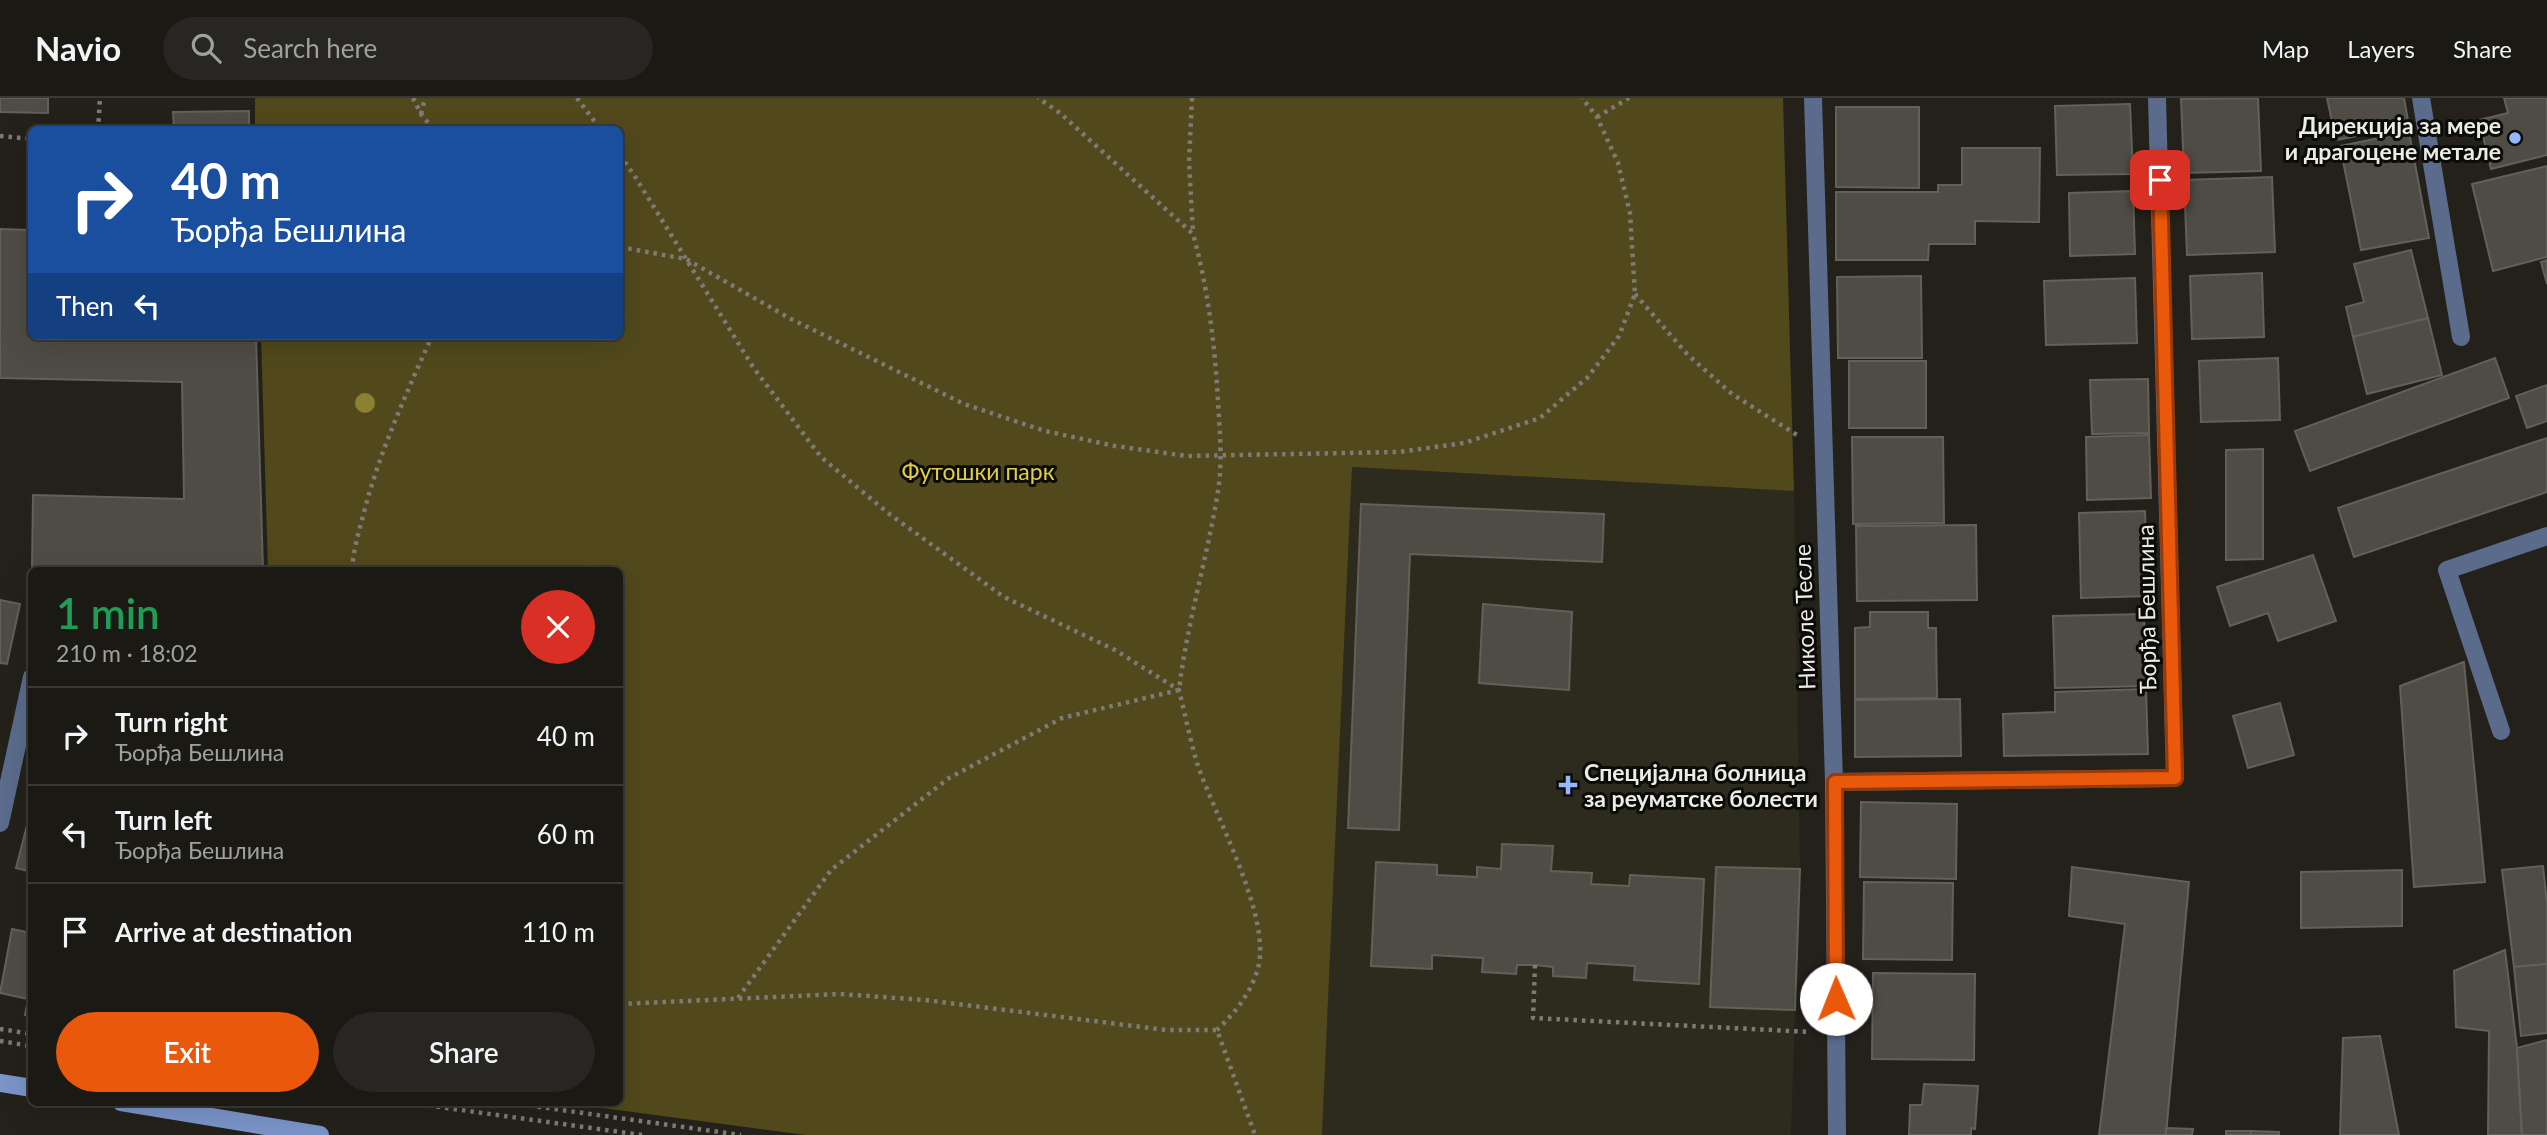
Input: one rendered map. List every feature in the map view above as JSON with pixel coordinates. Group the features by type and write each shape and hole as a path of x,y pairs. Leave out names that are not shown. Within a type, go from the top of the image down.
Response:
{"main road":[{"path":"0,1083 28,1087"},
{"path":"145,1106 320,1135"}],"street":[{"name":"Николе Тесле","path":"1814,98 1835,782 1837,1135"},
{"name":"Ђорђа Бешлина","path":"1835,782 2175,778 2157,98"},
{"path":"2421,98 2461,337"},
{"path":"2501,731 2447,570 2547,536"},
{"path":"0,823 28,695"}],"path":[{"path":"98,126 100,98"},
{"path":"413,98 431,126"},
{"path":"421,114 425,98"},
{"path":"577,98 598,126"},
{"path":"1038,98 1060,113 1193,234"},
{"path":"623,1004 841,994 925,1000 1166,1030 1217,1030 1236,1013 1258,967 1259,936 1250,900 1197,763 1179,690 1184,649 1217,496 1222,456 1216,365 1193,234 1189,162 1192,98"},
{"path":"623,248 687,260 791,319 964,404 1045,431 1115,446 1187,456 1399,452 1464,443 1540,418 1588,377 1619,336 1635,294 1630,213 1619,163 1597,117 1583,98"},
{"path":"1597,117 1629,98"},
{"path":"0,136 28,139"},
{"path":"623,159 753,367 821,457 888,513 1004,597 1115,650 1179,690"},
{"path":"1635,294 1687,354 1732,394 1801,438"},
{"path":"352,567 353,554 372,481 400,407 430,340"},
{"path":"738,998 831,870 949,778 1062,718 1179,690"},
{"path":"1535,965 1533,1018 1816,1032"},
{"path":"0,1029 28,1033"},
{"path":"1217,1030 1255,1135"},
{"path":"0,1041 28,1045"},
{"path":"431,1106 642,1135"},
{"path":"533,1106 741,1135"}],"shaded area":[{"name":"Специјална болница за реуматске болести","path":"1352,467 1794,491 1800,869 1791,1135 1322,1135"}],"green space":[{"name":"Футошки парк","path":"255,98 1783,98 1794,491 1352,467 1322,1135 806,1135 588,1106 623,1106 623,567 268,567 261,340 623,340 623,126 255,126"}],"building":[{"path":"0,98 48,98 48,113 0,112"},
{"path":"2258,98 2261,171 2184,173 2181,99"},
{"path":"2327,98 2404,98 2409,126 2336,140"},
{"name":"Дирекција за мере и драгоцене метале","path":"2504,98 2547,98 2547,155 2491,169 2479,120 2508,113"},
{"path":"2130,104 2133,174 2057,175 2055,106"},
{"path":"1836,107 1919,107 1919,188 1836,187"},
{"path":"249,111 249,126 174,126 173,112"},
{"path":"2409,132 2429,238 2361,250 2340,146"},
{"path":"1962,148 2040,148 2039,222 1975,221 1975,244 1929,244 1928,260 1836,260 1836,192 1938,192 1938,185 1962,185"},
{"path":"2547,166 2547,257 2493,271 2472,184"},
{"path":"2272,177 2275,252 2187,255 2184,180"},
{"path":"2133,191 2135,254 2070,256 2069,193"},
{"path":"0,229 28,230 28,340 256,340 263,567 32,567 33,495 184,499 182,382 0,378"},
{"path":"2411,250 2428,318 2353,337 2346,307 2364,302 2354,264"},
{"path":"2547,260 2547,284 2541,262"},
{"path":"2262,273 2264,337 2192,339 2190,276"},
{"path":"1921,276 1922,358 1838,358 1837,277"},
{"path":"2135,278 2137,343 2046,345 2044,281"},
{"path":"2428,318 2442,375 2367,394 2353,337"},
{"path":"2278,358 2280,420 2201,422 2199,361"},
{"path":"2495,358 2509,398 2310,471 2295,431"},
{"path":"1849,361 1926,361 1926,428 1849,428"},
{"path":"2148,379 2149,433 2092,434 2090,380"},
{"path":"2547,385 2547,421 2527,428 2516,396"},
{"path":"2149,435 2151,498 2087,500 2086,437"},
{"path":"1852,437 1943,437 1944,523 1853,524"},
{"path":"2547,438 2547,492 2354,557 2338,508"},
{"path":"2263,449 2263,559 2226,560 2226,450"},
{"path":"1361,504 1604,514 1602,562 1410,554 1399,830 1348,828"},
{"path":"2145,511 2148,596 2081,598 2079,513"},
{"path":"1976,525 1977,600 1857,601 1856,526"},
{"path":"2313,555 2336,621 2278,641 2268,613 2230,626 2217,587"},
{"path":"0,600 20,604 7,664 0,663"},
{"path":"1483,604 1572,612 1569,690 1479,683"},
{"path":"1870,612 1928,612 1928,628 1936,628 1937,698 1855,699 1855,628 1870,627"},
{"path":"2144,614 2146,686 2055,688 2053,616"},
{"path":"2464,662 2485,882 2414,887 2400,686"},
{"path":"2146,689 2148,754 2004,756 2003,714 2055,712 2055,692"},
{"path":"1960,699 1961,756 1855,757 1855,700"},
{"path":"2280,703 2294,755 2248,768 2233,716"},
{"path":"1861,802 1957,804 1956,879 1860,877"},
{"path":"28,822 28,871 16,868"},
{"path":"1502,844 1553,846 1551,871 1592,873 1591,884 1629,886 1630,875 1704,879 1699,984 1634,980 1635,966 1587,963 1586,978 1553,976 1553,967 1535,965 1517,965 1516,974 1482,972 1483,958 1432,955 1432,969 1371,966 1376,862 1437,865 1437,875 1477,877 1477,867 1501,869"},
{"path":"2543,866 2547,904 2547,964 2514,967 2502,870"},
{"path":"1716,867 1800,869 1795,1010 1710,1007"},
{"path":"2072,867 2189,882 2166,1135 2099,1135 2125,924 2069,916"},
{"path":"2402,870 2402,926 2301,928 2301,872"},
{"path":"1864,882 1953,883 1952,960 1863,959"},
{"path":"12,929 28,932 28,999 0,993"},
{"path":"2505,950 2517,1048 2522,1135 2488,1135 2489,1031 2456,1027 2454,971"},
{"path":"2547,964 2547,1033 2521,1036 2514,967"},
{"path":"1873,973 1975,974 1974,1060 1872,1059"},
{"path":"2380,1036 2399,1135 2340,1135 2343,1038"},
{"path":"2547,1040 2547,1135 2522,1135 2517,1048"},
{"path":"1924,1084 1978,1086 1975,1129 1971,1128 1971,1135 1909,1135 1910,1105 1922,1105"},
{"path":"2166,1128 2193,1129 2192,1135 2166,1135"},
{"path":"2226,1131 2251,1131 2251,1135 2226,1135"},
{"path":"2251,1131 2279,1132 2279,1135 2251,1135"}],"place":[{"name":"Дирекција за мере и драгоцене метале","path":"2515,138"},
{"name":"Специјална болница за реуматске болести","path":"1568,785"}],"route":[{"path":"1836,999 1835,782 2175,778 2160,180"}]}
